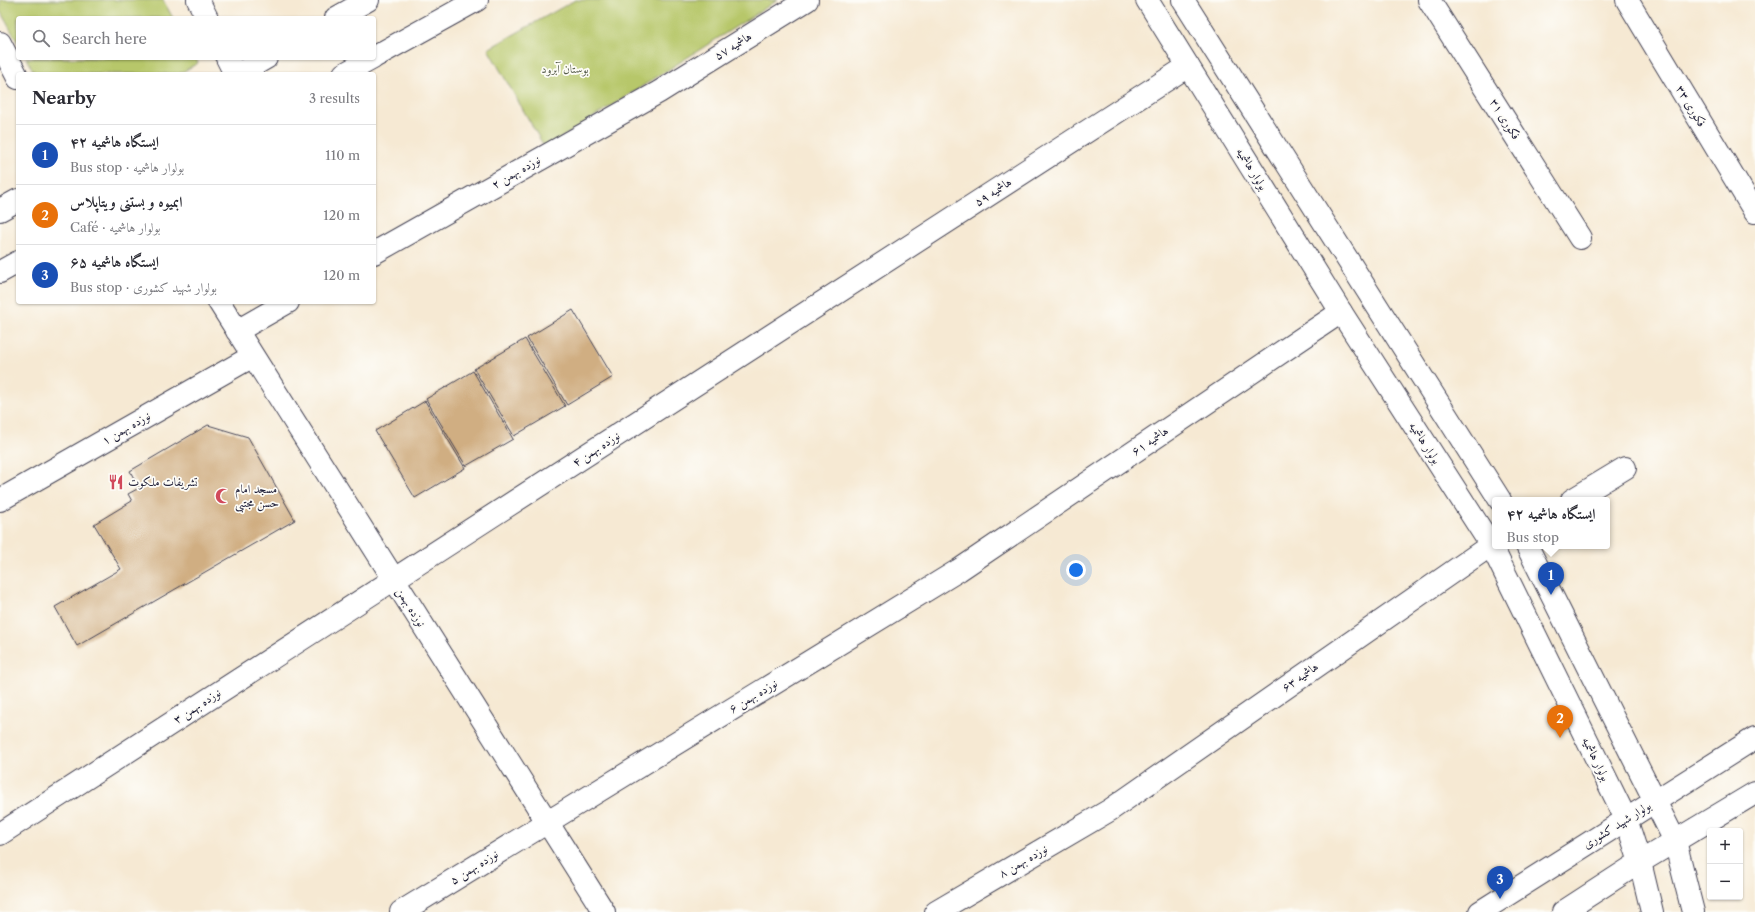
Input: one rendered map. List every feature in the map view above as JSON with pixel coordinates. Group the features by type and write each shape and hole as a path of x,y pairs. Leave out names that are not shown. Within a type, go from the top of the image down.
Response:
{"street":[{"path":"198,0 206,16"},
{"path":"340,16 368,0"},
{"path":"376,57 477,0"},
{"name":"هاشمیه ۵۷","path":"659,92 807,0"},
{"name":"بولوار هاشمیه","path":"1147,0 1340,312 1491,545"},
{"path":"1183,0 1498,497"},
{"name":"فکوری ۳۱","path":"1430,0 1580,238"},
{"name":"فکوری ۳۳","path":"1627,0 1755,212"},
{"path":"0,43 16,74"},
{"path":"228,60 235,72"},
{"path":"240,72 262,60"},
{"path":"348,72 370,60"},
{"name":"هاشمیه ۵۹","path":"798,318 1188,66"},
{"name":"نوزده بهمن ۲","path":"376,252 659,92"},
{"path":"0,210 16,201"},
{"path":"0,272 16,263"},
{"name":"نوزده بهمن","path":"220,304 604,912"},
{"path":"237,331 284,304"},
{"name":"هاشمیه ۶۱","path":"959,570 1340,312"},
{"name":"نوزده بهمن ۴","path":"394,579 798,318"},
{"name":"نوزده بهمن ۱","path":"0,500 253,356"},
{"path":"1577,497 1625,468"},
{"name":"هاشمیه ۶۳","path":"1110,810 1491,545"},
{"name":"بولوار هاشمیه","path":"1493,549 1626,819 1640,862 1652,912"},
{"path":"1528,549 1675,841 1693,912"},
{"name":"نوزده بهمن ۶","path":"547,822 959,570"},
{"name":"نوزده بهمن ۳","path":"0,834 394,579"},
{"name":"بولوار شهید کشوری","path":"1480,912 1755,738"},
{"path":"1562,912 1640,862 1755,793"},
{"name":"نوزده بهمن ۸","path":"936,912 1110,810"},
{"name":"نوزده بهمن ۵","path":"401,912 547,822"}],"green space":[{"path":"0,0 163,0 172,16 16,16 16,39 0,11"},
{"name":"بوستان آبرود","path":"575,0 778,0 545,148 488,49"},
{"path":"27,60 197,60 198,63 182,72 34,72"}],"building":[{"path":"573,310 613,377 567,405 527,338"},
{"path":"525,339 565,406 514,436 474,369"},
{"path":"473,371 513,439 466,466 426,399"},
{"path":"425,401 465,468 415,498 375,431"},
{"path":"208,425 248,437 295,520 77,646 55,607 121,569 94,524 132,501 128,494 139,488 130,471"}],"place":[{"name":"تشریفات ملکوت","path":"116,482"},
{"name":"مسجد امام حسن مجتبی","path":"223,496"},
{"name":"ایستگاه هاشمیه ۴۲","path":"1551,595"},
{"name":"ابمیوه و بستنی ویتاپلاس","path":"1560,738"},
{"name":"ایستگاه هاشمیه ۶۵","path":"1500,899"}]}
